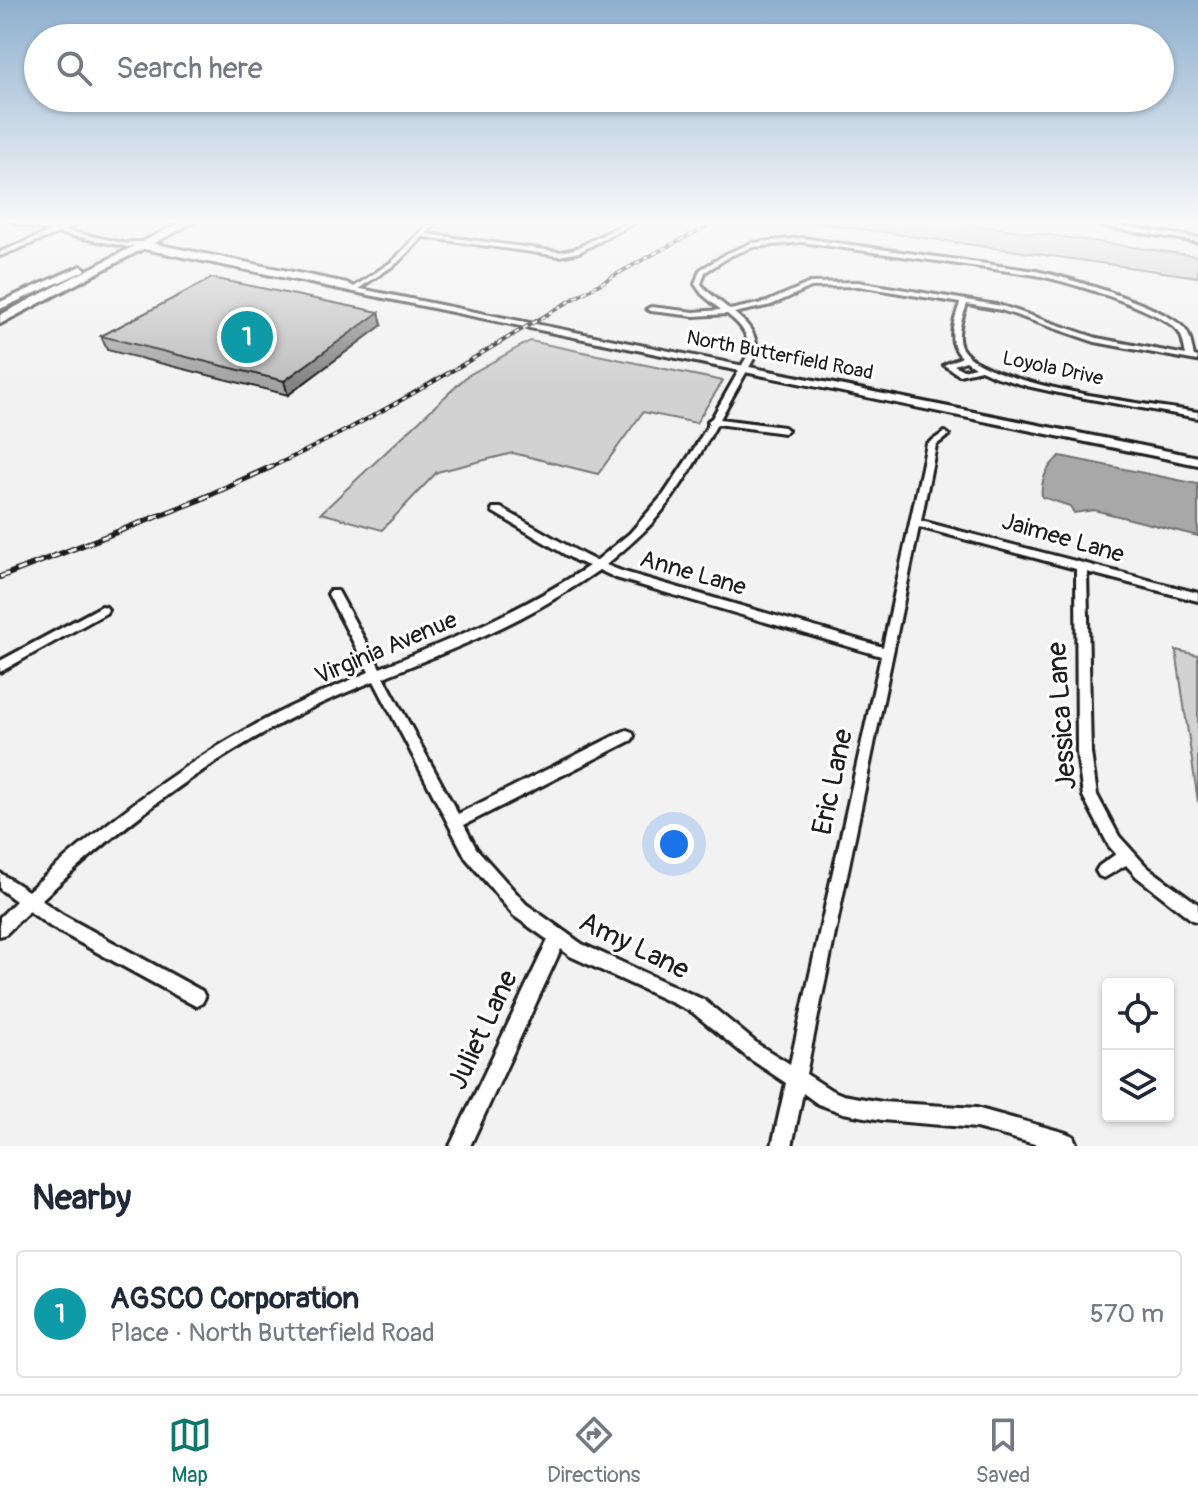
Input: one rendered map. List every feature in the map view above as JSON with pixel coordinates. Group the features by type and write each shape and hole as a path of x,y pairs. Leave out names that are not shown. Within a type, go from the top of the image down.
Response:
{"main road":[{"path":"0,308 68,275"},
{"path":"0,320 83,275"},
{"name":"North Butterfield Road","path":"262,275 340,291 353,290"},
{"name":"North Butterfield Road","path":"299,275 353,290 1198,461"},
{"path":"301,275 307,277"}],"street":[{"path":"353,290 375,275"},
{"path":"700,275 697,279 701,290 743,323 754,345 744,368"},
{"path":"1040,275 1069,280 1150,309 1174,322 1183,331 1194,358"},
{"path":"651,309 694,314 728,312 769,304 810,285 835,283 1011,309 1095,340 1194,358"},
{"name":"Loyola Drive","path":"964,301 955,337 957,348 979,368 1027,385 1198,415"},
{"path":"966,358 948,365 962,373 979,368"},
{"name":"Virginia Avenue","path":"0,928 124,818 180,777 293,711 473,636 546,600 598,566 649,520 744,368"},
{"path":"712,421 784,430"},
{"name":"Eric Lane","path":"782,1146 932,444 945,435"},
{"name":"Anne Lane","path":"497,510 598,566 887,653"},
{"name":"Jaimee Lane","path":"915,523 1198,597"},
{"name":"Jessica Lane","path":"1081,566 1086,780 1100,819 1127,855 1142,872 1198,914"},
{"name":"Amy Lane","path":"334,594 471,853 520,910 576,950 698,1006 753,1051 796,1080 843,1104 882,1111 976,1118 1066,1143"},
{"path":"0,667 102,610"},
{"path":"454,823 627,736"},
{"path":"1104,871 1127,855"},
{"path":"0,880 57,921 196,997"},
{"name":"Juliet Lane","path":"460,1146 558,938"}],"shaded area":[{"path":"530,341 723,381 696,423 643,412 598,474 513,453 437,472 382,530 321,513 467,376"},
{"path":"1060,456 1198,484 1198,536 1094,510 1074,513 1070,506 1042,497 1045,474"},
{"path":"1176,650 1198,655 1198,802"}],"building":[{"path":"212,278 379,312 284,381 101,336"}],"railway":[{"path":"269,468 383,410 615,275"},
{"path":"0,577 192,503 273,466"}],"place":[{"name":"AGSCO Corporation","path":"247,337"}]}
